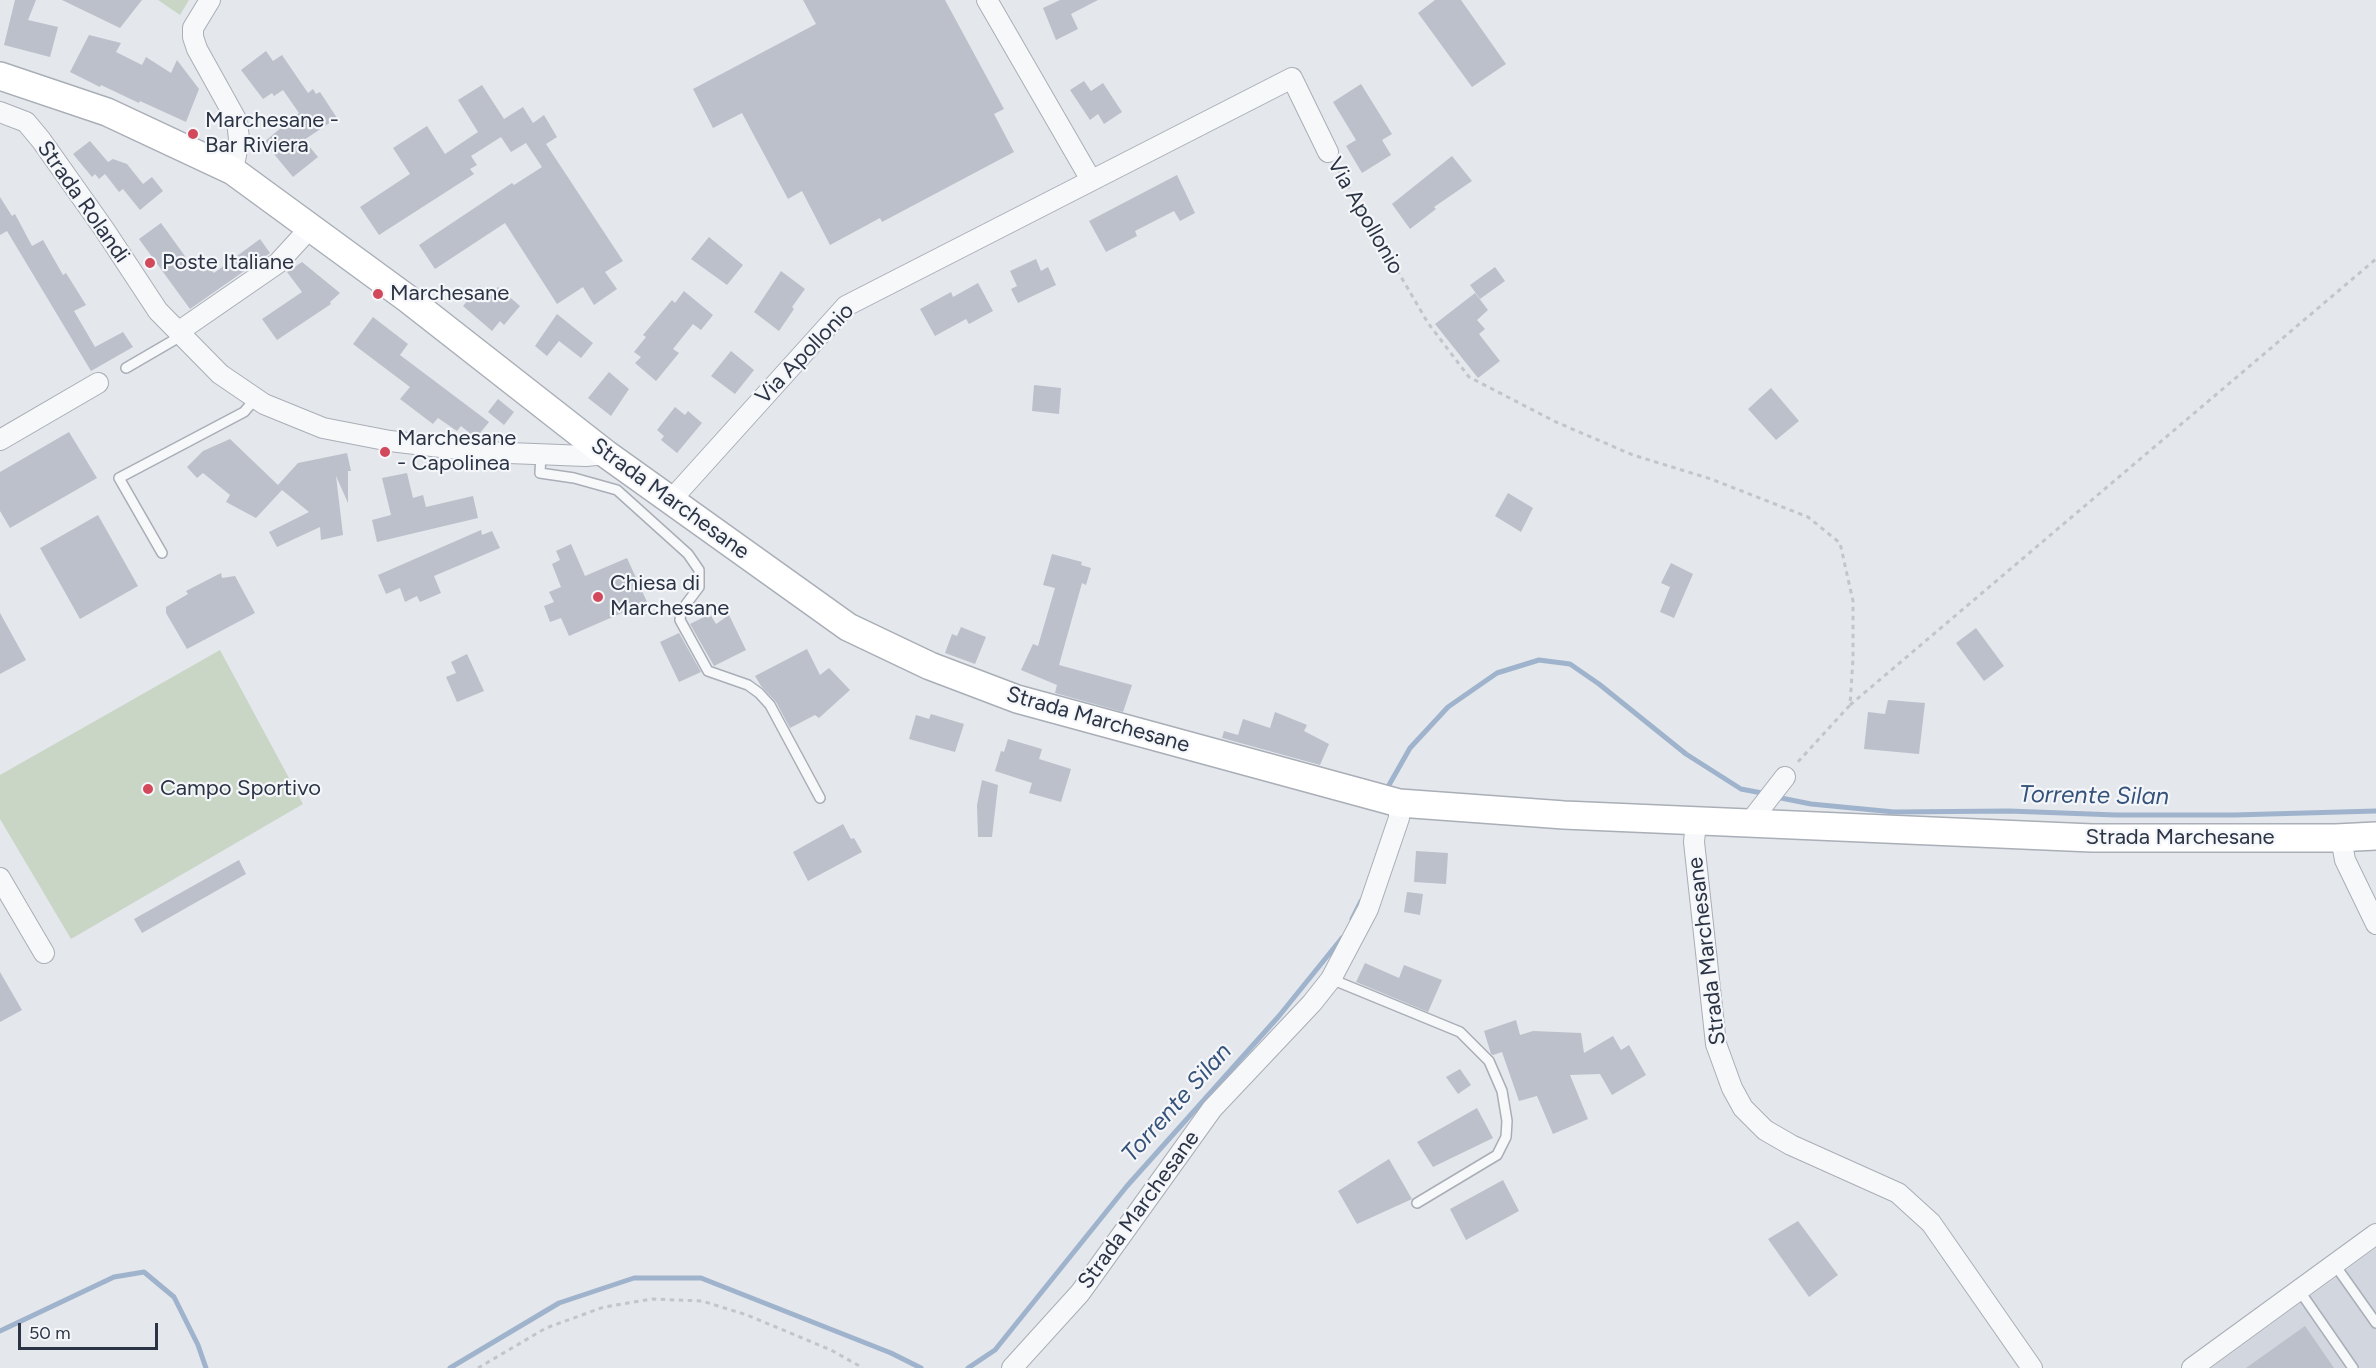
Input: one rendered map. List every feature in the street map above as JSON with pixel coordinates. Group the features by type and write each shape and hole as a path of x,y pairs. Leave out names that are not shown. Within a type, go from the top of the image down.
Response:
{"main road":[{"name":"Strada Marchesane","path":"0,76 107,111 233,171 408,299 606,454 848,627 930,666 1017,699 1399,803 1564,815 2092,838 2376,836"}],"street":[{"path":"210,0 193,28 193,37 197,49 237,121 239,139 233,171"},
{"path":"987,0 1091,180"},
{"name":"Via Apollonio","path":"671,500 846,306 1292,78 1328,152"},
{"name":"Strada Rolandi","path":"0,112 26,122 34,131 104,228 158,310 220,374 264,404 334,431 390,441 483,452 586,456 606,454"},
{"path":"180,334 278,263 310,228"},
{"path":"0,440 98,384"},
{"path":"1750,822 1785,777"},
{"name":"Strada Marchesane","path":"1012,1368 1080,1293 1212,1109 1312,1003 1331,979 1368,909 1399,818 1399,803"},
{"name":"Strada Marchesane","path":"1696,821 1694,842 1716,1044 1732,1088 1743,1108 1765,1130 1791,1145 1898,1193 1931,1223 2032,1368"},
{"path":"2341,838 2344,860 2376,924"},
{"path":"0,878 44,953"},
{"path":"2192,1368 2376,1234"}],"lane":[{"path":"126,368 180,334"},
{"path":"162,553 119,478 244,412 256,398"},
{"path":"541,454 540,473 574,478 616,490 688,554 699,570 699,587 681,611 680,620 708,671 748,685 770,705 820,798"},
{"path":"1331,979 1460,1032 1489,1061 1502,1091 1507,1121 1506,1137 1497,1155 1417,1203"},
{"path":"2335,1264 2376,1323"},
{"path":"2299,1290 2353,1368"}],"path":[{"name":"Via Apollonio","path":"1328,152 1428,323 1469,377 1556,422 1633,455 1711,479 1808,517 1840,543 1853,601 1850,705"},
{"path":"1785,777 1850,705 2376,259"},
{"path":"478,1368 546,1328 604,1307 652,1299 702,1301 747,1315 831,1350 864,1368"}],"shaded area":[{"path":"2376,1248 2376,1368 2211,1368"}],"green space":[{"path":"158,0 189,0 180,15"},
{"name":"Campo Sportivo","path":"220,650 303,804 71,939 0,819 0,775"}],"building":[{"path":"15,0 36,0 28,20 58,27 50,57 4,45"},
{"path":"62,0 142,0 120,28"},
{"path":"803,0 945,0 1004,109 994,114 1014,152 882,222 880,218 830,245 802,191 788,199 742,113 713,128 693,89 816,24"},
{"path":"1060,0 1098,0 1071,14 1078,29 1056,40 1043,8"},
{"path":"1435,0 1461,0 1506,64 1472,87 1418,13"},
{"path":"89,35 121,43 116,52 142,65 146,57 171,73 177,60 199,89 186,122 101,85 100,87 70,72"},
{"path":"266,51 273,61 282,55 308,93 313,89 316,94 320,92 337,118 304,140 318,157 293,177 264,142 299,113 283,90 263,99 241,70"},
{"path":"1084,81 1091,91 1103,83 1122,112 1104,124 1098,114 1090,120 1070,90"},
{"path":"1361,84 1392,134 1382,140 1391,155 1362,173 1346,146 1356,140 1333,102"},
{"path":"482,85 504,119 523,107 533,123 544,115 557,137 546,144 623,261 605,272 617,289 594,305 583,287 557,304 505,223 435,269 419,245 512,183 514,185 542,167 526,143 511,152 501,137 471,156 477,165 470,169 474,174 379,235 360,207 410,174 393,148 427,126 445,154 478,132 458,100"},
{"path":"90,141 108,162 113,159 127,164 143,184 152,177 163,191 140,210 123,189 119,192 105,174 99,179 95,174 92,177 73,154"},
{"path":"1452,156 1472,181 1434,207 1436,209 1410,229 1392,204"},
{"path":"1177,175 1195,213 1180,221 1174,211 1135,231 1137,236 1106,252 1089,221"},
{"path":"0,197 12,216 15,214 32,246 43,240 63,275 66,273 86,305 74,311 95,347 123,332 133,347 91,371 7,231 0,235"},
{"path":"161,223 195,270 206,263 214,273 260,239 270,253 190,309 139,239"},
{"path":"709,237 743,265 727,285 691,259"},
{"path":"1036,259 1041,271 1048,267 1056,285 1018,303 1011,289 1017,286 1010,271"},
{"path":"302,262 340,293 330,302 331,304 277,340 262,319 302,292 287,272"},
{"path":"1495,267 1505,281 1480,299 1470,285"},
{"path":"781,271 805,289 779,331 754,312"},
{"path":"978,283 993,311 969,324 966,319 935,336 920,309 951,292 953,297"},
{"path":"480,286 491,296 498,287 520,306 504,325 500,321 492,331 463,306"},
{"path":"684,291 713,315 701,330 693,324 673,349 679,353 656,381 635,363 641,357 634,352 646,337 643,335 672,300 675,303"},
{"path":"1475,293 1488,310 1477,320 1485,329 1479,334 1500,361 1478,378 1435,324"},
{"path":"557,314 593,343 581,358 559,341 547,356 535,346"},
{"path":"373,317 408,344 400,355 489,422 476,438 461,426 457,431 438,418 433,424 400,399 410,387 353,344"},
{"path":"731,351 754,370 735,394 711,376"},
{"path":"609,372 629,389 611,416 588,398"},
{"path":"1034,385 1061,388 1059,414 1032,411"},
{"path":"1771,388 1799,421 1776,440 1748,409"},
{"path":"498,399 514,412 504,425 488,412"},
{"path":"675,407 685,415 688,411 702,423 677,453 661,440 664,436 657,430"},
{"path":"69,432 97,478 10,528 0,511 0,472"},
{"path":"230,439 278,485 298,463 347,453 351,471 348,471 348,503 336,476 343,535 321,540 320,527 277,547 269,532 309,512 282,490 256,518 226,502 230,495 203,473 197,478 187,467 203,451"},
{"path":"407,473 413,498 423,495 426,507 473,496 478,518 377,542 372,520 391,515 382,478"},
{"path":"1508,493 1533,508 1521,532 1495,516"},
{"path":"98,515 138,586 80,619 40,548"},
{"path":"481,530 482,535 492,531 500,548 434,576 441,593 420,602 417,596 405,602 400,588 386,594 378,575"},
{"name":"Chiesa di Marchesane","path":"571,544 585,576 627,558 647,602 569,636 561,618 550,622 544,606 554,602 549,592 561,587 552,564 560,560 556,551"},
{"path":"1052,554 1082,562 1081,565 1091,568 1086,585 1082,583 1059,665 1132,685 1123,712 1055,693 1057,685 1021,670 1033,644 1038,646 1055,588 1043,585"},
{"path":"1671,563 1693,574 1674,618 1660,612 1670,587 1661,583"},
{"path":"221,573 222,578 235,576 255,613 187,649 166,613 166,607 188,594 186,591"},
{"path":"0,613 26,660 0,674"},
{"path":"710,614 716,624 729,615 746,650 714,666 690,624"},
{"path":"961,627 986,637 975,664 945,653 952,634 957,636"},
{"path":"1976,628 2004,666 1984,681 1956,643"},
{"path":"679,633 701,672 679,682 660,642"},
{"path":"807,649 820,675 829,668 850,690 819,718 815,715 790,728 776,702 755,676"},
{"path":"467,654 484,691 457,702 446,677 456,673 451,662"},
{"path":"1888,700 1925,703 1919,754 1864,749 1868,712 1885,714"},
{"path":"1275,712 1307,725 1304,731 1329,744 1320,765 1222,738 1224,731 1238,735 1243,719 1270,728"},
{"path":"931,714 964,724 955,752 909,739 916,715 929,719"},
{"path":"1008,739 1042,749 1039,759 1071,769 1061,802 1029,793 1032,783 995,771 1001,751 1004,752"},
{"path":"982,780 998,785 992,837 978,837 977,805"},
{"path":"843,824 851,839 854,838 862,852 808,881 793,852"},
{"path":"1416,851 1448,853 1446,884 1414,882"},
{"path":"239,860 246,874 142,933 134,919"},
{"path":"1407,892 1423,894 1420,915 1404,912"},
{"path":"1365,963 1399,978 1404,965 1442,980 1428,1012 1356,982"},
{"path":"0,972 22,1010 0,1022"},
{"path":"1516,1020 1520,1035 1533,1031 1581,1033 1584,1053 1613,1036 1621,1050 1629,1045 1646,1075 1612,1095 1600,1074 1570,1075 1588,1119 1553,1134 1537,1096 1519,1101 1502,1052 1491,1054 1484,1031"},
{"path":"1460,1069 1471,1085 1458,1094 1446,1077"},
{"path":"1477,1108 1493,1138 1433,1167 1417,1142"},
{"path":"1389,1159 1412,1199 1357,1224 1338,1191"},
{"path":"1503,1180 1519,1211 1466,1240 1450,1209"},
{"path":"1798,1221 1838,1275 1809,1297 1768,1239"},
{"path":"2305,1326 2334,1368 2246,1368"}],"waterway":[{"path":"1389,785 1410,748 1448,707 1497,673 1539,660 1570,664 1599,684 1686,754 1741,789 1767,794"},
{"name":"Torrente Silan","path":"1776,797 1811,804 1894,812 2009,811 2116,815 2234,815 2376,811"},
{"name":"Torrente Silan","path":"1352,919 1361,901"},
{"name":"Torrente Silan","path":"968,1368 995,1350 1127,1186 1279,1016 1342,938"},
{"path":"0,1331 114,1277 144,1272 174,1297 198,1345 206,1368"},
{"name":"Torrente Silan","path":"450,1368 559,1303 634,1278 701,1278 891,1353 921,1368"}],"place":[{"name":"Marchesane - Bar Riviera","path":"193,134"},
{"name":"Poste Italiane","path":"150,263"},
{"name":"Marchesane","path":"378,294"},
{"name":"Marchesane - Capolinea","path":"385,452"},
{"name":"Chiesa di Marchesane","path":"598,597"},
{"name":"Campo Sportivo","path":"148,789"}]}
